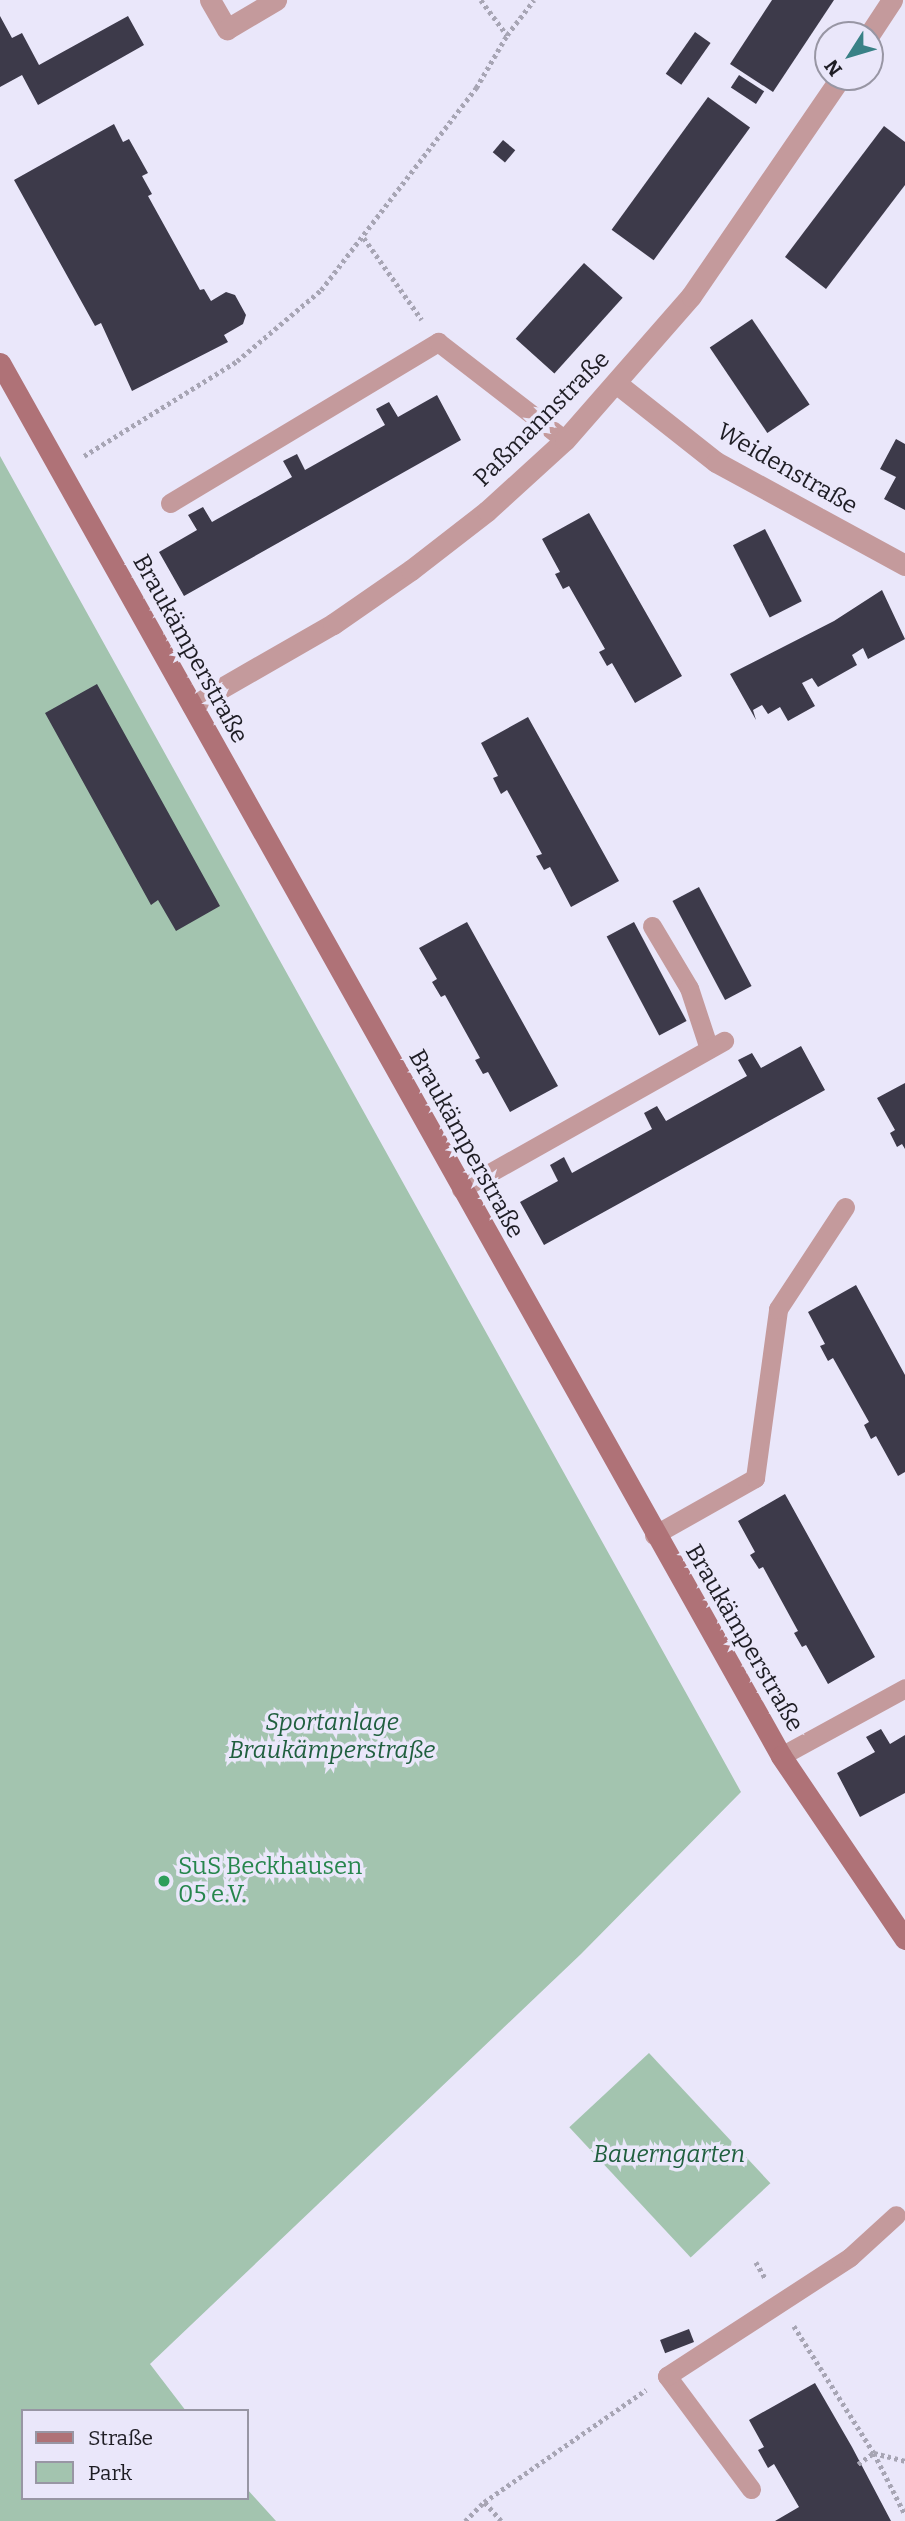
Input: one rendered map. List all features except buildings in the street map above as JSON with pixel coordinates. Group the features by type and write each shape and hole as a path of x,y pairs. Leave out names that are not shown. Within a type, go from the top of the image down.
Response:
{"street":[{"path":"210,0 227,29 276,0"},
{"path":"878,21 892,0"},
{"name":"Paßmannstraße","path":"192,705 333,624 411,570 486,511 565,440 691,296 831,91"},
{"name":"Braukämperstraße","path":"0,363 6,390 62,471 654,1535 781,1756 905,1939"},
{"name":"Weidenstraße","path":"616,383 716,462 905,565"}],"lane":[{"path":"170,503 438,342 565,440"},
{"path":"461,1189 716,1045 689,988 652,926"},
{"path":"654,1535 755,1478 778,1309 845,1207"},
{"path":"781,1756 905,1688"},
{"path":"751,2489 667,2376 850,2258 896,2215"}],"path":[{"path":"481,0 507,35"},
{"path":"62,471 237,361 321,290 364,238 476,88 507,35 534,0"},
{"path":"364,238 438,342"},
{"path":"816,2360 874,2453 905,2514"},
{"path":"466,2521 484,2502 667,2376"},
{"path":"858,2464 874,2453 905,2461"},
{"path":"484,2502 501,2521"}],"green space":[{"name":"Sportanlage Braukämperstraße","path":"0,456 741,1792 581,1954 150,2364 184,2409 21,2409 21,2500 248,2500 248,2490 276,2521 0,2521"},
{"name":"Bauerngarten","path":"649,2053 770,2183 691,2258 569,2127"}],"place":[{"name":"SuS Beckhausen 05 e.V.","path":"164,1881"}]}
